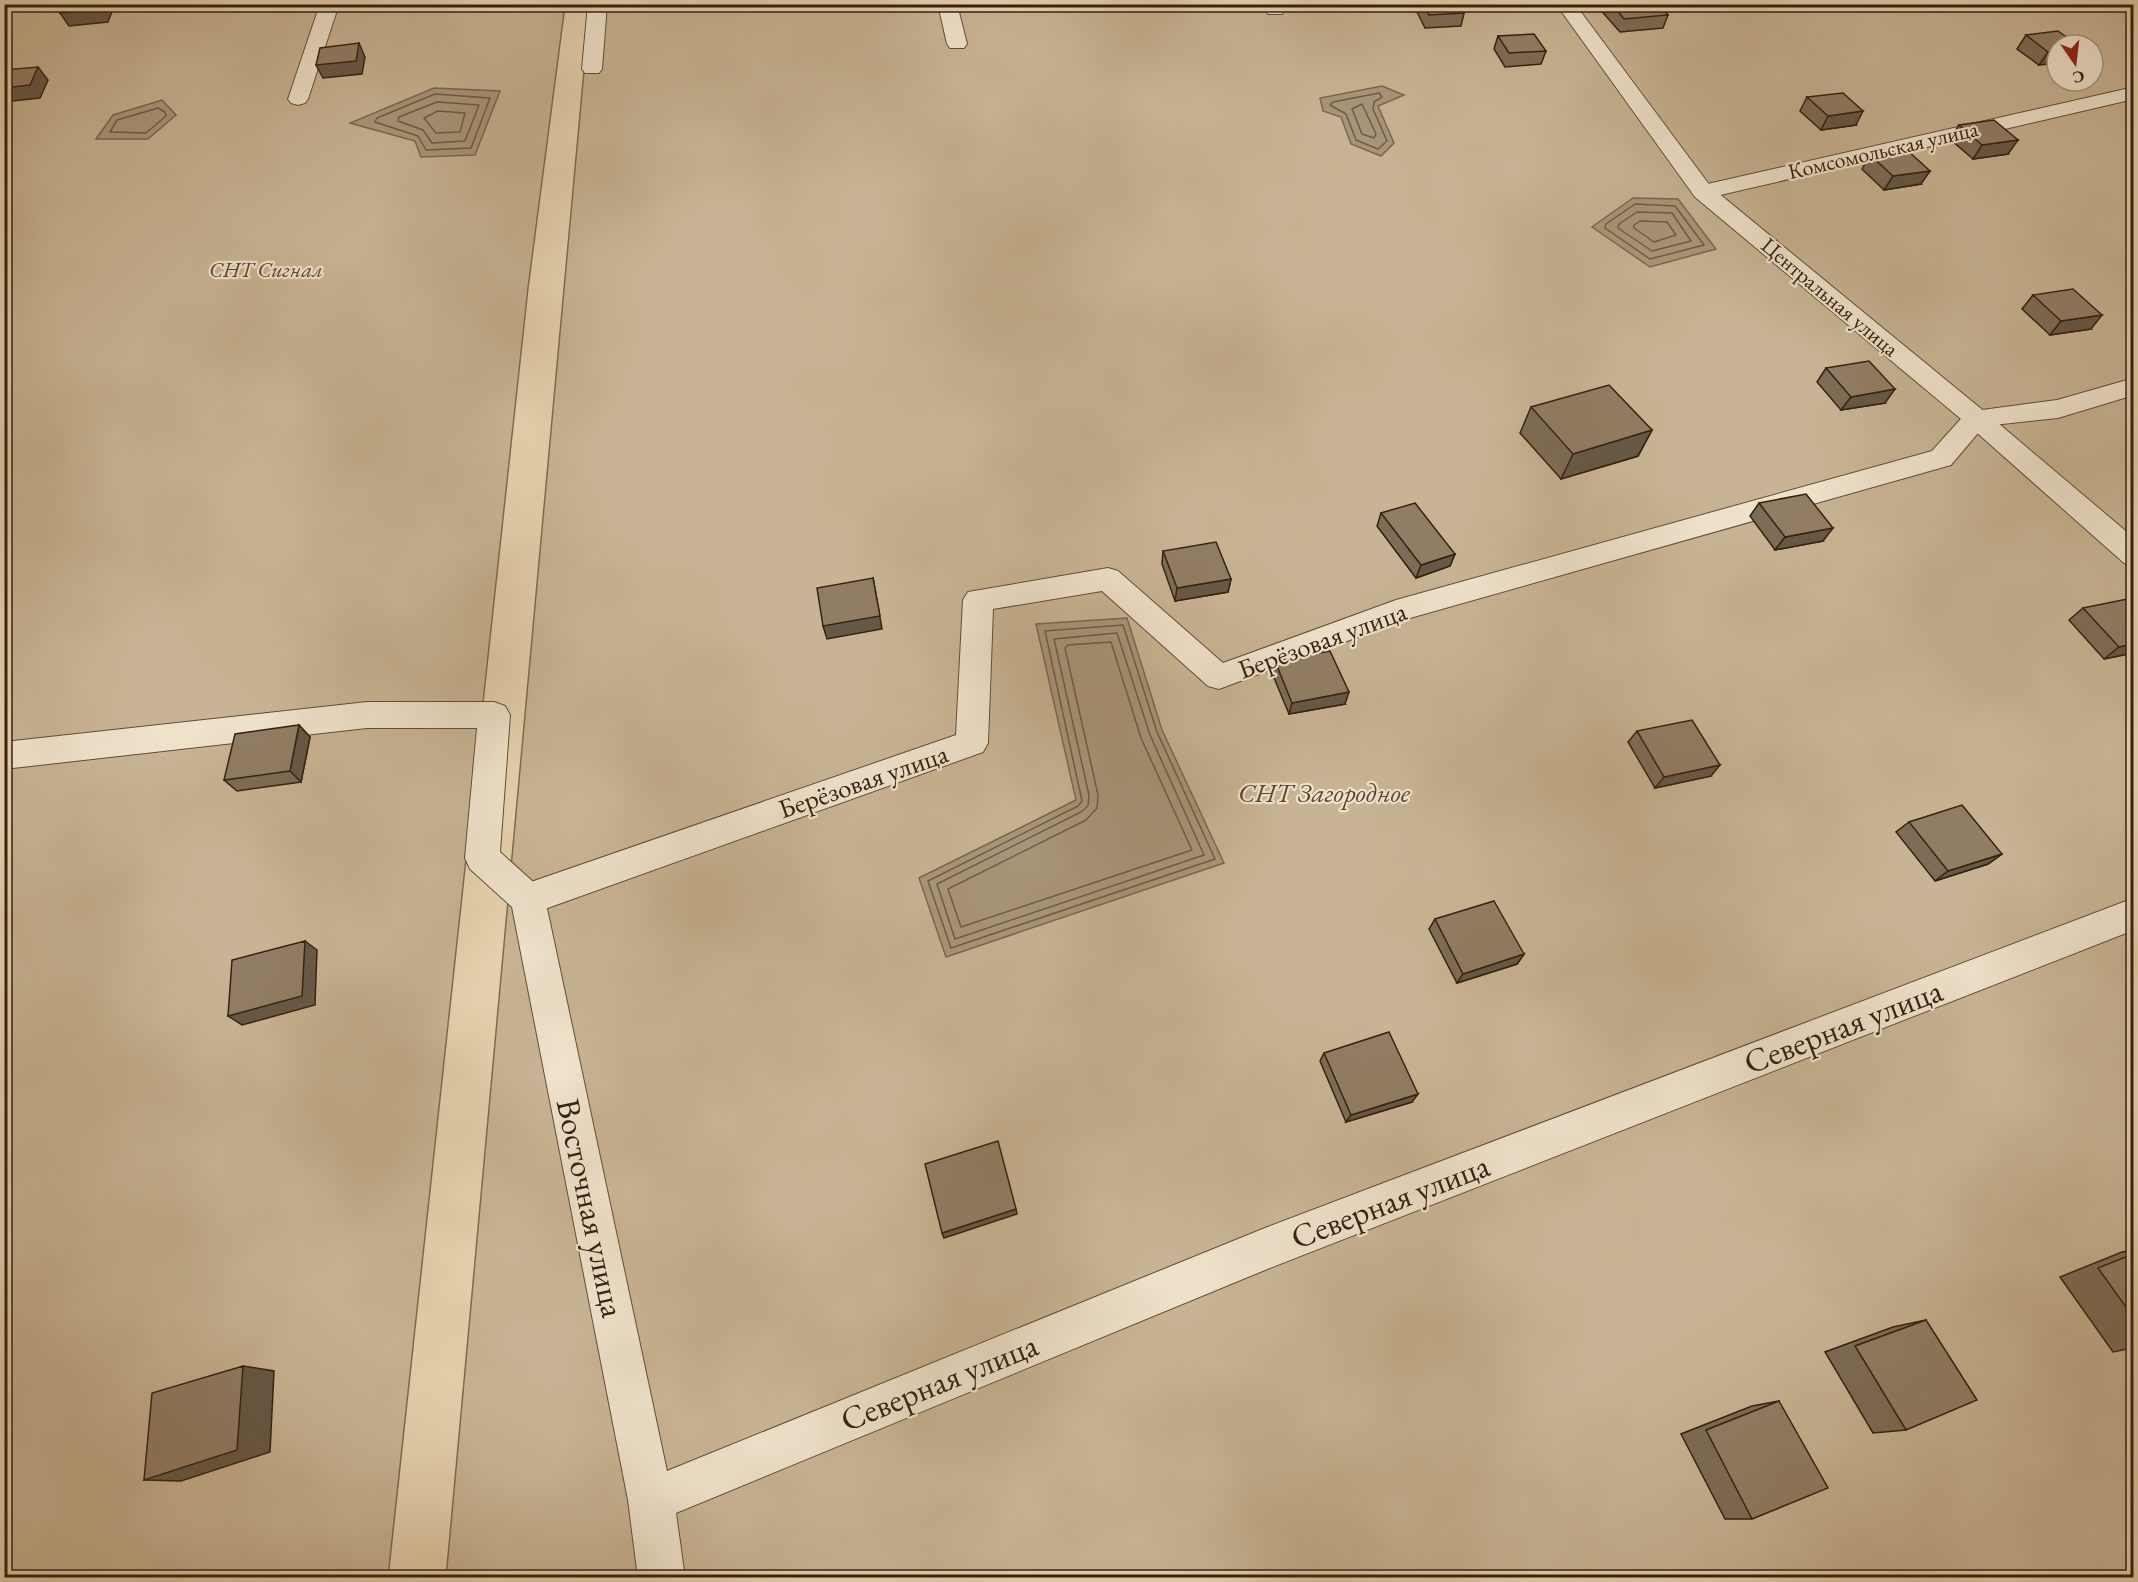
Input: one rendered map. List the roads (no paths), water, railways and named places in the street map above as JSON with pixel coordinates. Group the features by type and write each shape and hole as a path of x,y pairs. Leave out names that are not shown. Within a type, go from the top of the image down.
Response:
{"street":[{"path":"298,99 330,4"},
{"path":"592,69 598,4"},
{"path":"947,4 957,44"},
{"name":"Центральная улица","path":"1565,4 1703,192 1976,418 2133,555"},
{"name":"Комсомольская улица","path":"1703,192 2133,93"},
{"path":"1976,418 2058,409 2133,386"},
{"name":"Берёзовая улица","path":"528,899 972,743 978,600 1108,579 1219,677 1396,611 1941,458 1976,418"},
{"path":"4,756 367,715 494,716 482,858 528,899"},
{"name":"Восточная улица","path":"528,899 651,1500 662,1578"},
{"name":"Северная улица","path":"651,1500 1265,1249 2133,914"}],"water":[{"path":"1382,86 1404,95 1378,106 1394,143 1381,156 1351,144 1341,117 1323,111 1320,98"},
{"path":"434,88 500,91 475,155 421,157 415,141 350,123"},
{"path":"162,100 176,115 148,139 96,139 113,115"},
{"path":"1633,198 1678,199 1716,249 1650,267 1592,227"},
{"path":"1127,618 1162,730 1224,863 946,957 919,878 1076,800 1036,624"}],"park label":[{"name":"СНТ Сигнал","path":"266,269"},
{"name":"СНТ Загородное","path":"1324,792"}]}
